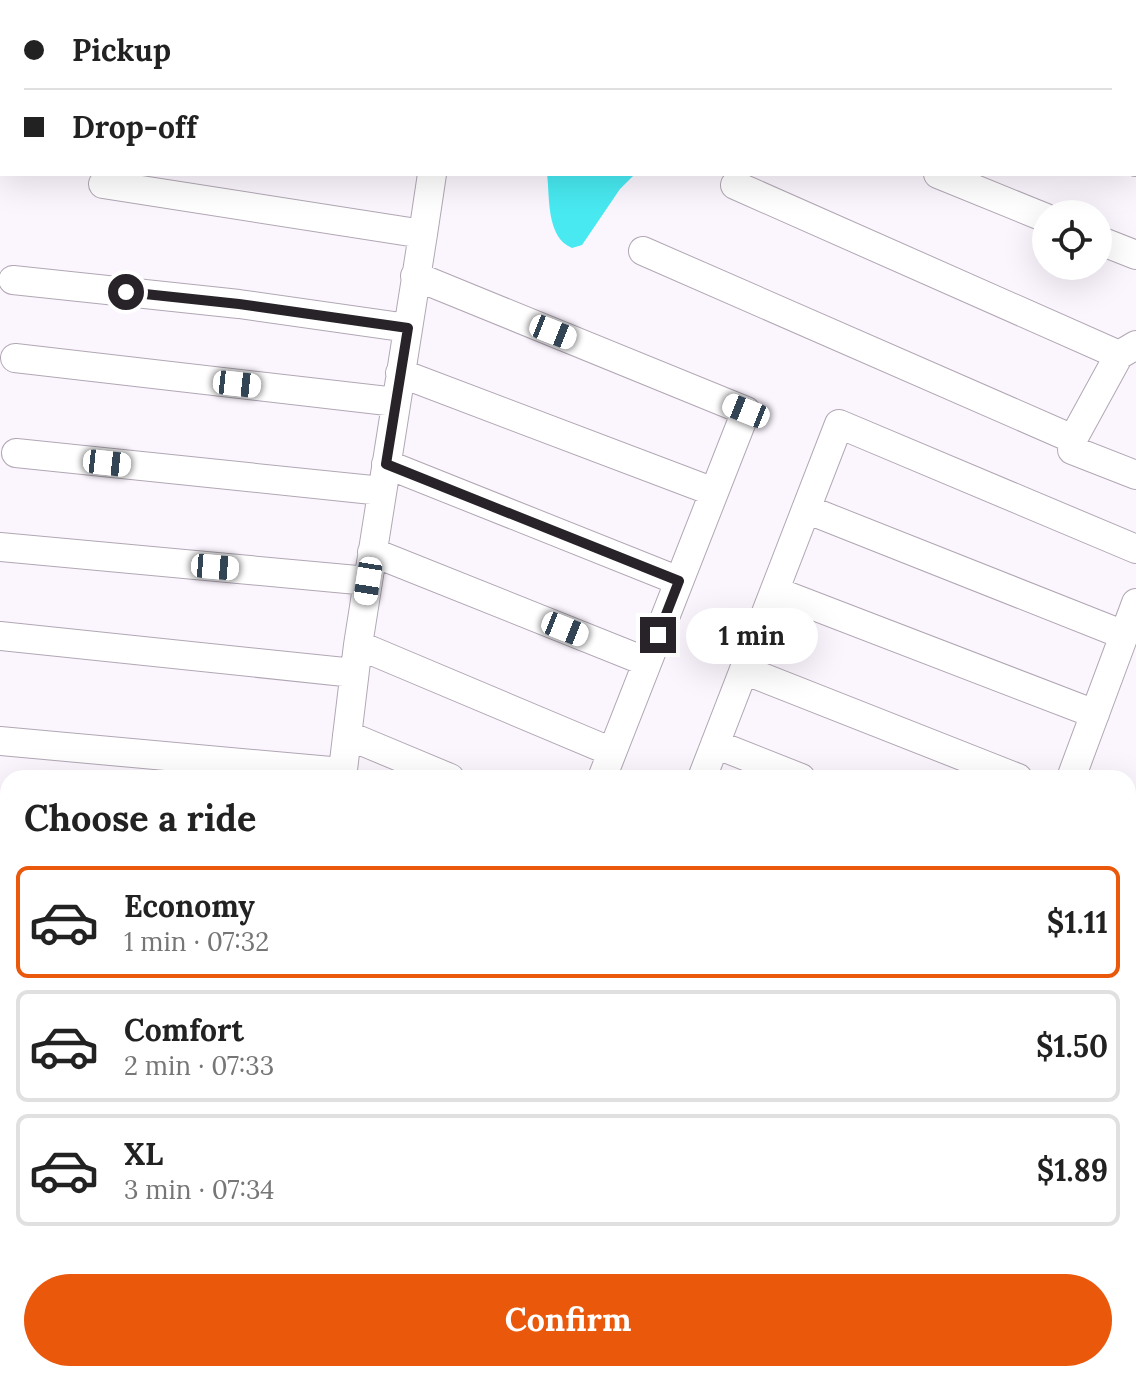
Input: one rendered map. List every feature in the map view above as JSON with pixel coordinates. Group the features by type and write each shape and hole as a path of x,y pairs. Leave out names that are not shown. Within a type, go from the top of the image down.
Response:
{"street":[{"path":"343,770 358,645 432,176"},
{"path":"943,176 1032,212"},
{"path":"103,184 423,234"},
{"path":"735,185 1127,350 1073,439 1072,450 1136,475"},
{"path":"1112,246 1136,255"},
{"path":"643,251 1073,439"},
{"path":"358,645 607,765 746,411 415,276"},
{"path":"13,280 239,304 408,328"},
{"path":"15,358 396,402"},
{"path":"400,373 714,492"},
{"path":"705,770 839,424 1136,549"},
{"path":"16,453 384,478 679,581"},
{"path":"806,509 1124,635"},
{"path":"0,547 368,581"},
{"path":"372,552 647,662"},
{"path":"775,591 1095,714"},
{"path":"1074,770 1136,604"},
{"path":"0,636 354,673"},
{"path":"744,670 998,770"},
{"path":"347,735 431,770"},
{"path":"0,741 116,764 233,770"},
{"path":"715,744 781,770"}],"water":[{"path":"547,176 633,176 620,189 582,245 572,248 564,243 553,226"}],"route":[{"path":"126,292 239,304 408,328 386,464 679,581 658,635"}]}
